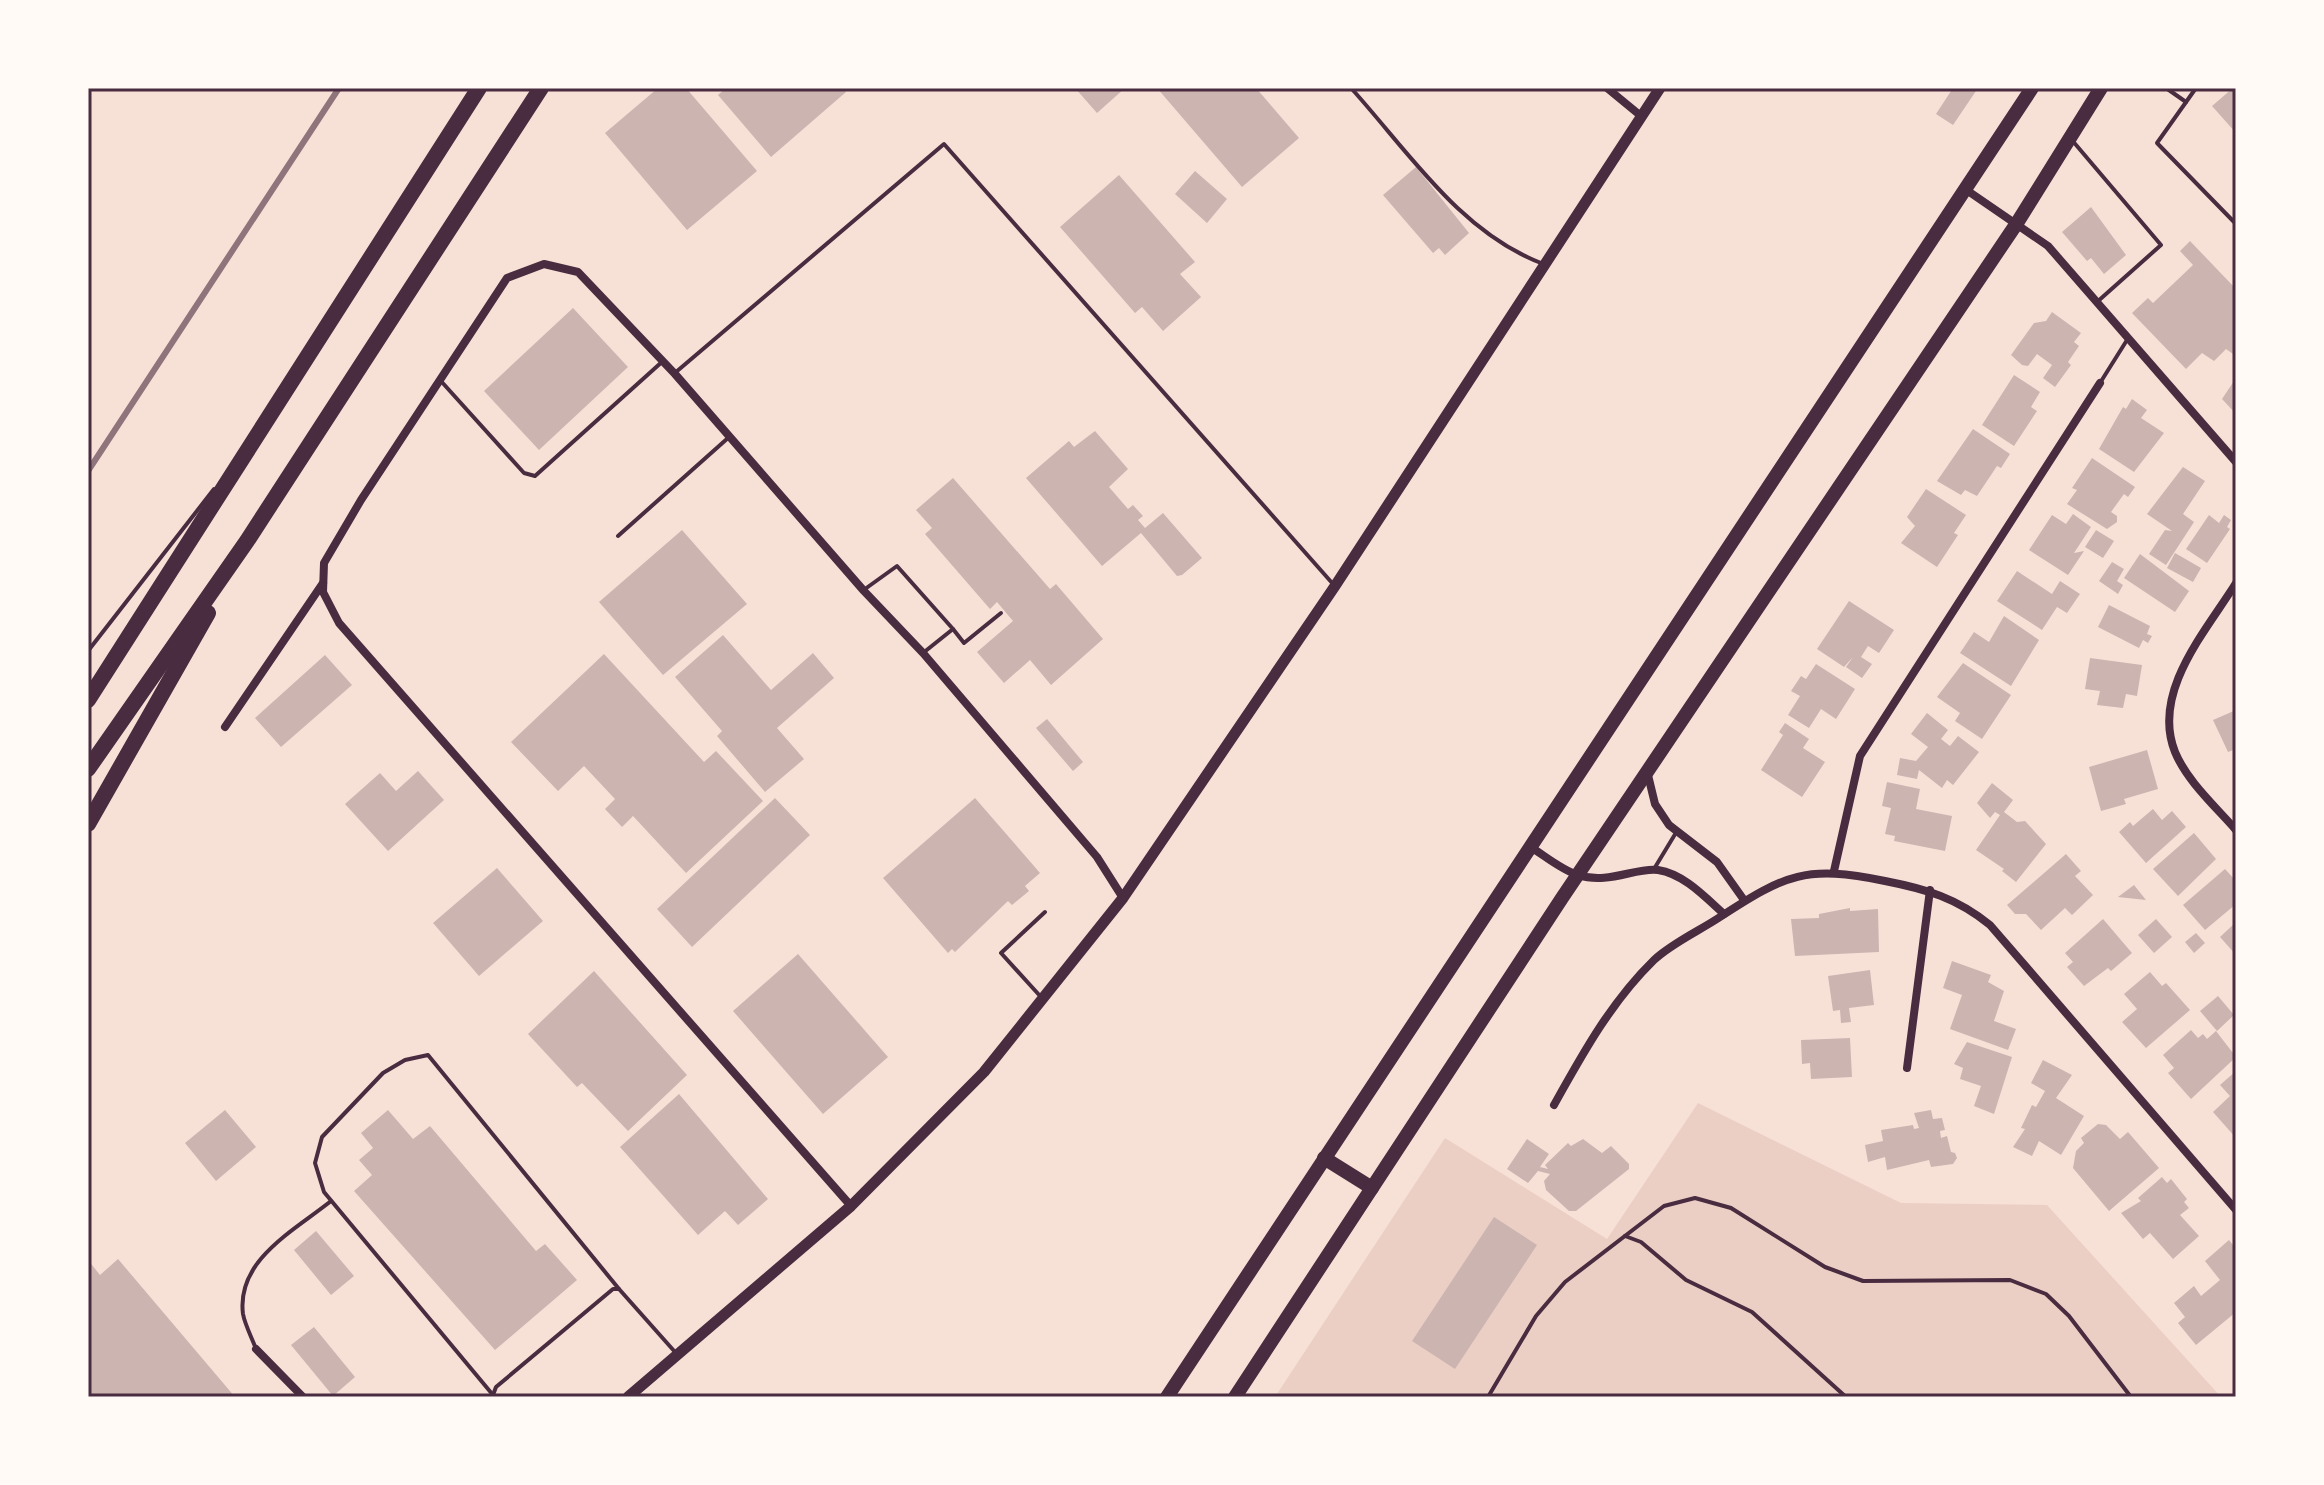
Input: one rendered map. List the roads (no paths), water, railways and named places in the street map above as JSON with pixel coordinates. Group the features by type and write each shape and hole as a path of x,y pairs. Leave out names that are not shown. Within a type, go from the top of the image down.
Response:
{"highway":[{"path":"88,700 476,88"},
{"path":"88,769 247,541 541,88"},
{"path":"1167,1397 2032,88"},
{"path":"1235,1397 1577,875 2017,223 2101,88"},
{"path":"88,824 247,541"},
{"path":"1324,1158 1372,1188"}],"street":[{"path":"1607,88 1641,116"},
{"path":"628,1397 851,1206 984,1072 1123,898 1335,586 1660,88"},
{"path":"1965,189 2048,246 2236,462"},
{"path":"851,1206 339,623 323,592 324,563 331,550 507,278 544,264 578,272 675,374 864,591 923,653 1097,857 1123,898"},
{"path":"1834,871 1860,756 2100,383"},
{"path":"225,727 324,582"},
{"path":"2236,583 2186,663 2167,712 2175,752 2196,785 2236,830"},
{"path":"1647,771 1655,804 1677,831 1717,862 1744,900"},
{"path":"1529,846 1577,875 1616,878 1654,869 1689,884 1724,914"},
{"path":"1554,1105 1603,1018 1656,958 1744,900 1786,879 1834,871 1930,890 1965,905 1990,925 2236,1210"},
{"path":"1907,1068 1930,890"},
{"path":"256,1349 303,1397"}],"lane":[{"path":"1351,88 1474,225 1508,250 1543,264"},
{"path":"2166,88 2186,102"},
{"path":"2196,88 2157,143 2236,224"},
{"path":"2070,138 2161,245 2097,302"},
{"path":"675,374 944,144 1335,586"},
{"path":"2100,383 2129,338"},
{"path":"440,380 524,473 535,476 663,361"},
{"path":"88,651 260,430"},
{"path":"618,536 730,437"},
{"path":"864,591 897,566 964,643 1001,613"},
{"path":"923,653 953,629"},
{"path":"1654,869 1677,831"},
{"path":"1043,999 1001,953 1045,912"},
{"path":"494,1396 324,1192 315,1163 322,1137 383,1073 405,1060 428,1055 616,1289 679,1356"},
{"path":"256,1349 243,1314 245,1285 254,1264 331,1201"},
{"path":"494,1396 496,1387 616,1289"}],"railway":[{"path":"88,471 339,88"}]}
